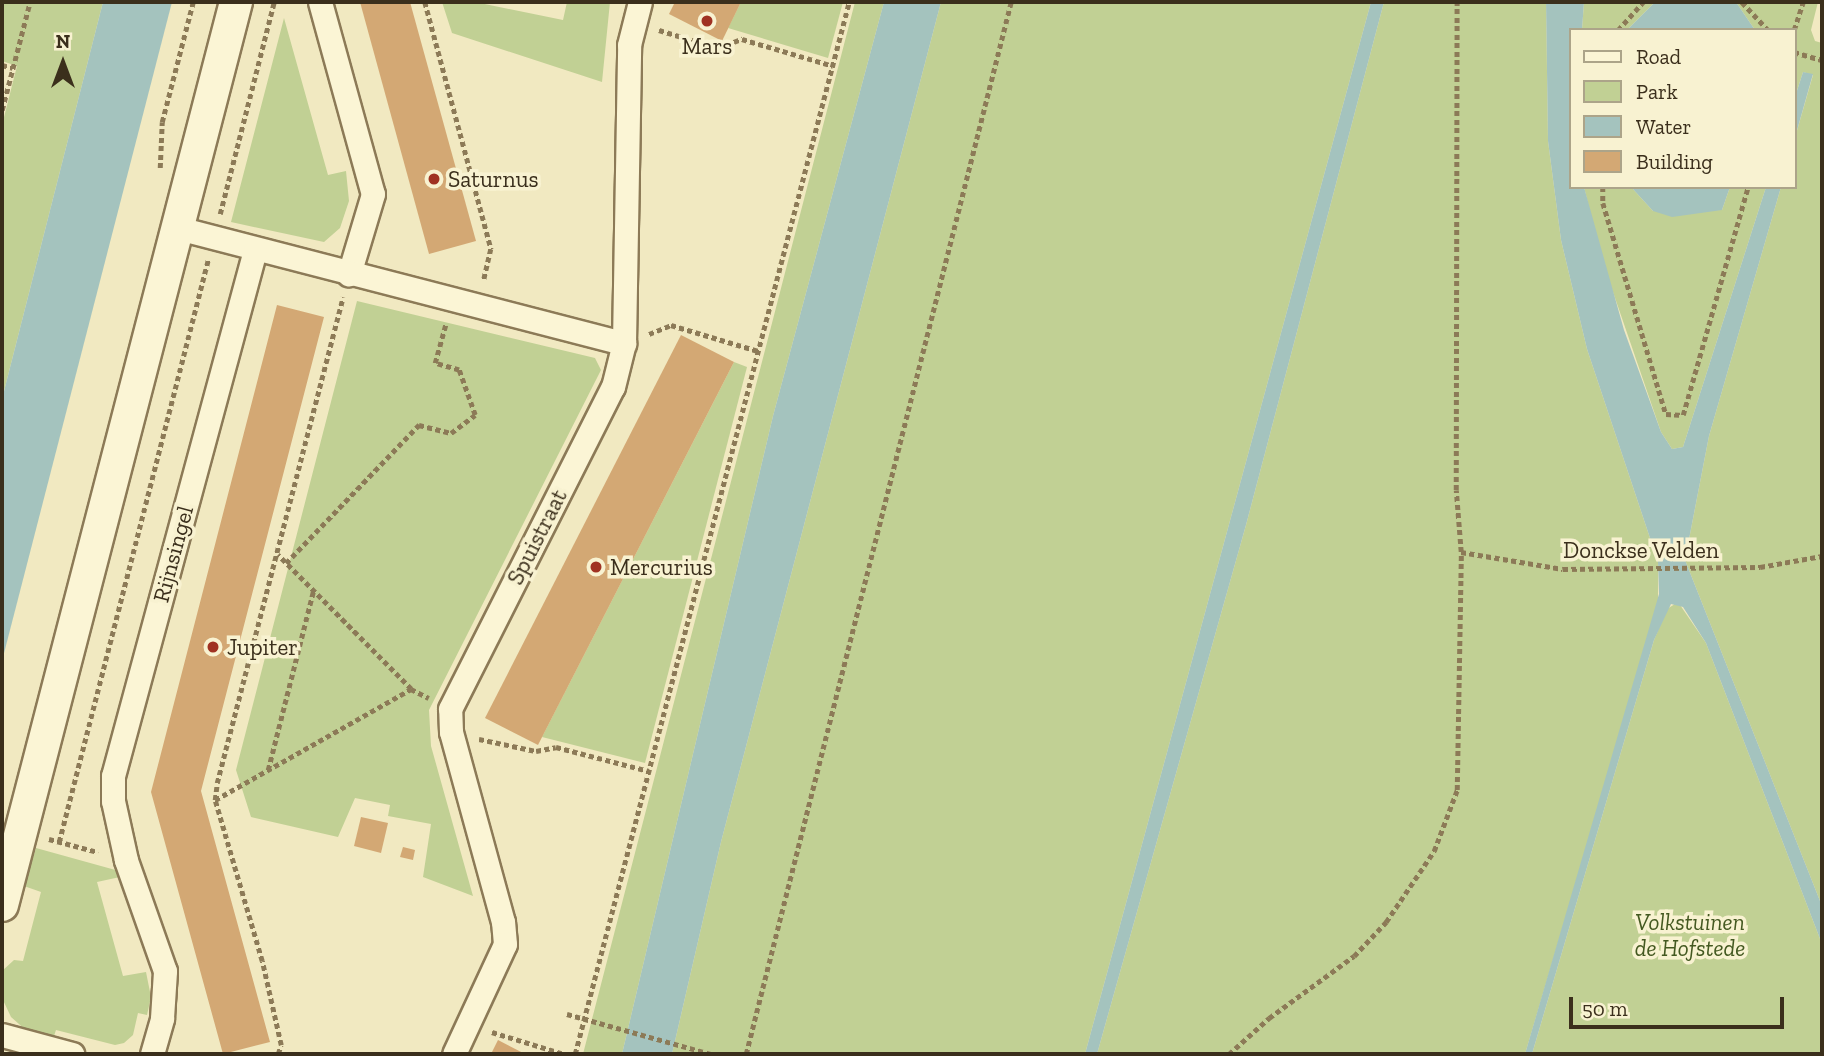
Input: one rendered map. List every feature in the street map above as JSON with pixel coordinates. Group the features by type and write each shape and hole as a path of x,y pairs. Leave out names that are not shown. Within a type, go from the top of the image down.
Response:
{"street":[{"path":"2,905 11,828 178,228 236,2"},
{"path":"320,2 373,194 349,274"},
{"name":"Spuistraat","path":"453,1054 505,944 503,922 451,733 450,709 613,387 624,343 636,12"},
{"path":"178,228 478,309 624,343"},
{"name":"Rijnsingel","path":"152,1054 162,1018 165,971 126,860 113,801 113,776 255,250"},
{"path":"2,1035 72,1054"}],"path":[{"path":"2,110 30,2"},
{"name":"Rijnsingel","path":"59,842 274,2"},
{"path":"425,2 491,249 478,309"},
{"path":"575,1054 849,2"},
{"path":"746,1054 1011,2"},
{"path":"1229,1054 1269,1018 1354,956 1386,922 1434,851 1452,812 1459,768 1461,552 1456,490 1457,2"},
{"path":"1620,28 1643,2"},
{"path":"1742,2 1766,28"},
{"path":"1795,28 1803,2"},
{"path":"636,12 718,48 742,40 833,66"},
{"path":"1796,53 1821,60"},
{"path":"2,65 13,68"},
{"path":"1603,189 1603,203 1666,414 1683,415 1747,189"},
{"path":"278,1054 281,1045 262,961 215,800 349,274"},
{"path":"286,563 419,425 451,433 475,415 459,370 436,363 452,301"},
{"path":"624,343 671,325 758,351"},
{"name":"Donckse Velden","path":"1461,552 1563,569 1759,567 1822,556"},
{"path":"215,800 411,689 277,554"},
{"path":"268,771 313,591"},
{"path":"451,733 536,751 556,747 649,771"},
{"path":"11,828 126,860"},
{"path":"567,1014 711,1054"},
{"path":"469,1024 564,1054"}],"green space":[{"path":"2,2 103,2 2,399 2,125 17,66 2,61"},
{"path":"442,2 475,2 563,20 567,2 610,2 602,82 452,33"},
{"path":"741,2 843,2 828,58 728,28"},
{"path":"855,2 884,2 773,416 622,1054 583,1054"},
{"path":"941,2 1371,2 1085,1054 672,1054 721,842"},
{"path":"1384,2 1546,2 1548,141 1561,240 1587,349 1658,562 1658,606 1525,1054 1097,1054 1246,525"},
{"path":"1584,2 1655,2 1629,28 1582,28"},
{"path":"1736,2 1818,2 1811,30 1815,41 1822,43 1822,906 1685,560 1709,436 1780,189 1796,189 1796,134 1813,75 1803,72 1796,94 1796,28 1754,28"},
{"path":"284,18 328,175 346,171 349,201 340,228 324,242 231,222"},
{"path":"1584,189 1633,189 1653,211 1722,210 1729,189 1765,189 1683,447 1672,449 1661,432 1602,260"},
{"path":"357,301 595,358 601,370 429,710 431,746 473,896 423,877 431,824 388,816 390,805 355,798 338,837 251,817 236,770"},
{"path":"734,362 747,367 645,763 542,737"},
{"name":"Volkstuinen de Hofstede","path":"1678,602 1706,643 1822,944 1822,1054 1532,1054 1654,640 1667,609"},
{"path":"36,848 119,871 120,877 97,882 123,976 146,972 151,997 147,1015 138,1013 133,1035 124,1043 115,1045 56,1030 53,1039 28,1032 11,1017 3,1000 2,971 14,960 23,961 41,892 24,886"}],"water":[{"path":"103,2 172,2 2,661 2,399"},
{"path":"884,2 941,2 721,842 672,1054 622,1054 773,416"},
{"path":"1371,2 1384,2 1246,525 1097,1054 1085,1054"},
{"path":"1546,2 1584,2 1582,28 1568,28 1568,189 1585,189 1624,330 1661,432 1672,449 1683,447 1765,189 1780,189 1709,436 1685,560 1822,906 1822,944 1706,643 1683,607 1671,604 1654,640 1532,1054 1525,1054 1659,594 1658,562 1587,349 1561,240 1548,141"},
{"path":"1655,2 1736,2 1754,28 1629,28"},
{"path":"1803,72 1813,74 1796,134 1796,94"},
{"path":"1633,189 1729,189 1722,210 1672,217 1653,211"}],"building":[{"name":"Saturnus","path":"360,2 410,2 476,241 429,254"},
{"name":"Mars","path":"675,2 741,2 722,41 669,14"},
{"name":"Jupiter","path":"277,305 324,317 201,791 270,1042 223,1054 151,792"},
{"name":"Mercurius","path":"681,335 734,362 538,745 485,718"},
{"path":"361,817 388,823 381,853 354,846"},
{"path":"403,847 415,850 413,860 400,857"},
{"path":"498,1040 525,1054 491,1054"}],"place":[{"name":"Mars","path":"707,21"},
{"name":"Saturnus","path":"434,179"},
{"name":"Mercurius","path":"596,567"},
{"name":"Jupiter","path":"213,647"}]}
